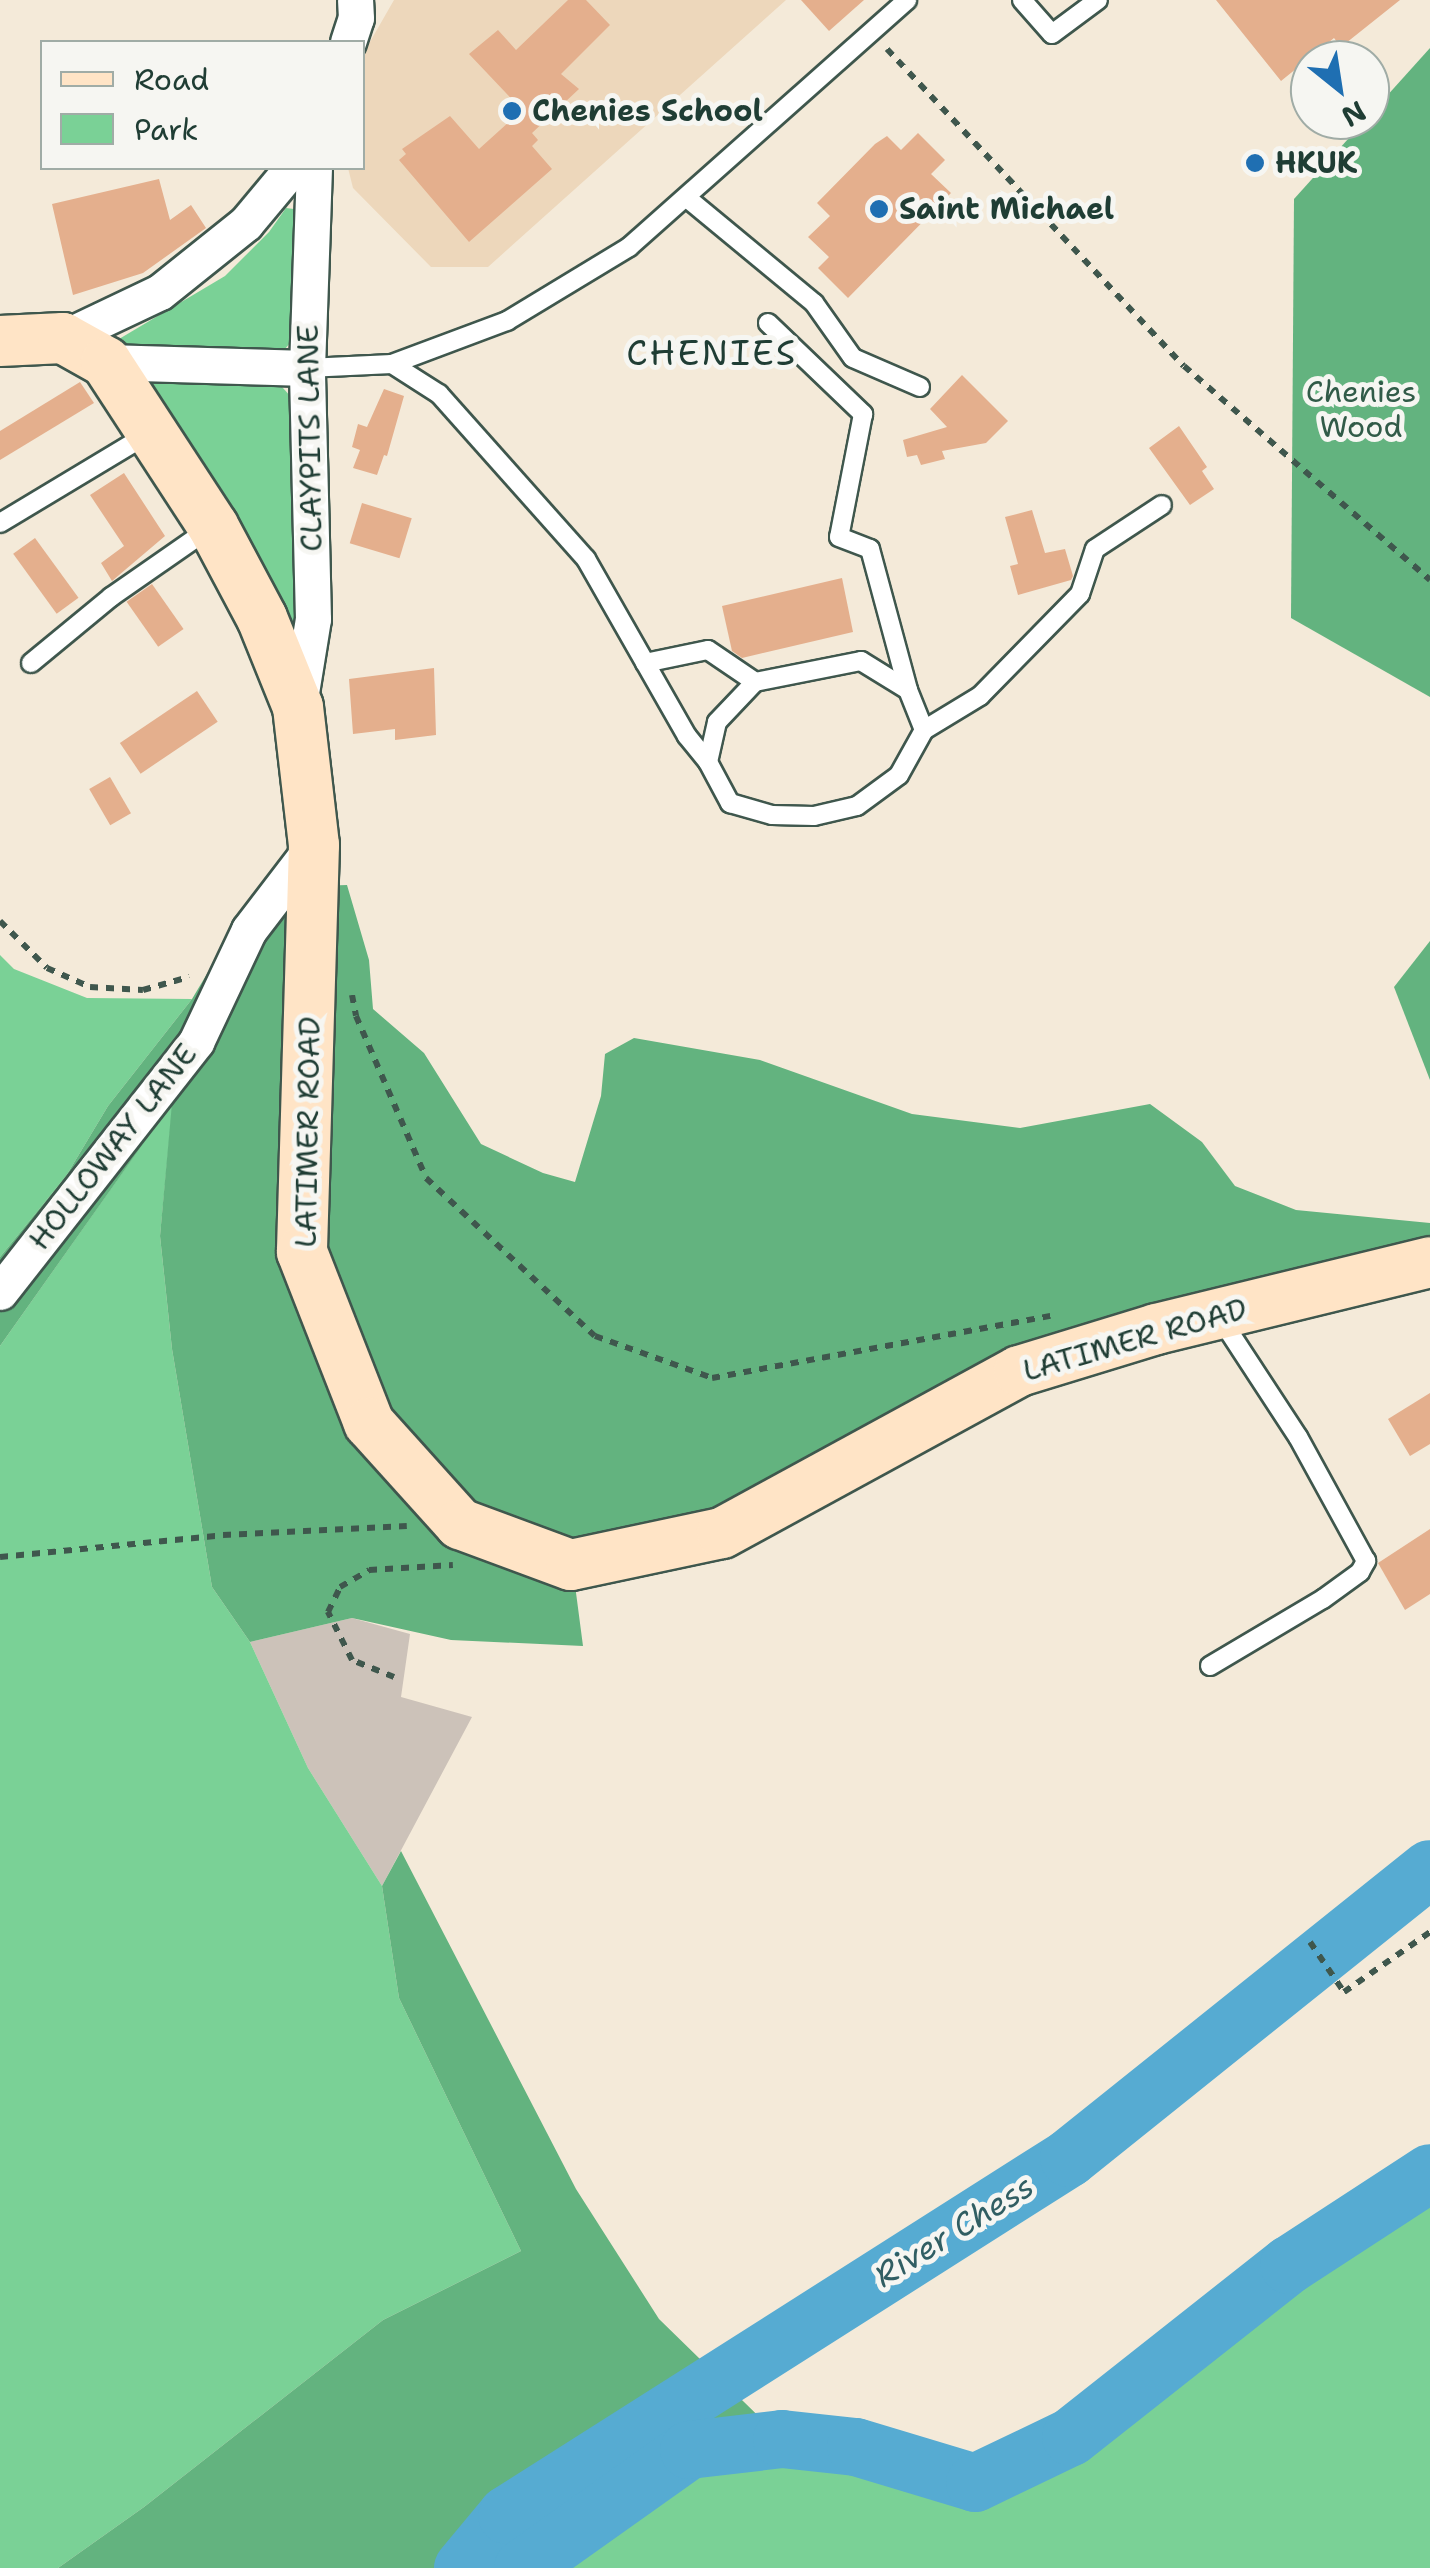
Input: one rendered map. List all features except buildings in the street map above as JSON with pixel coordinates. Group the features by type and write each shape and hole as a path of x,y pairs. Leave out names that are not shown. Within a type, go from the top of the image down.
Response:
{"street":[{"path":"349,40 356,18 355,0"},
{"path":"0,341 63,338 160,292 246,223 290,170"},
{"name":"CLAYPITS LANE","path":"298,707 314,619 306,368 314,170"},
{"name":"LATIMER ROAD","path":"63,338 106,362 213,526 262,618 298,707 314,846 302,1252 369,1423 460,1544 571,1565 722,1533 1019,1371 1217,1314 1430,1262"},
{"path":"106,362 306,368"},
{"name":"HOLLOWAY LANE","path":"0,1292 196,1042 249,930 314,846"}],"lane":[{"path":"306,368 392,364 507,322 629,248 908,0"},
{"path":"1022,0 1052,34 1098,0"},
{"path":"687,198 814,303 853,358 920,388"},
{"path":"768,322 863,414 839,537 870,549 908,690 924,730"},
{"path":"392,364 439,394 586,559 730,803 772,816 814,816 857,806 899,775 924,730 980,696 1080,594 1095,549 1162,504"},
{"path":"0,523 152,431"},
{"path":"31,663 111,597 213,526"},
{"path":"645,662 708,650 755,682"},
{"path":"708,762 717,722 755,682 861,661 908,690"},
{"path":"1210,1666 1323,1599 1360,1572 1366,1561 1298,1437 1217,1314"}],"path":[{"path":"872,34 1184,366 1430,580"},
{"path":"0,922 48,968 90,987 143,990 188,978 203,966"},
{"path":"350,982 356,1016 426,1178 595,1336 712,1378 1052,1316"},
{"path":"0,1557 223,1535 460,1544"},
{"path":"394,1676 352,1660 328,1612 340,1586 369,1570 460,1544"},
{"path":"1310,1942 1344,1992 1430,1932"}],"shaded area":[{"name":"Chenies School","path":"394,0 786,0 488,267 431,267 353,188 348,170 365,170 365,51"},
{"path":"352,1618 410,1634 401,1697 472,1717 382,1886 308,1768 250,1642"}],"green space":[{"name":"Chenies Wood","path":"1430,48 1430,697 1291,618 1294,199 1347,140 1390,140 1390,92"},
{"path":"286,208 294,209 290,343 280,355 129,353 114,342 225,276 269,232"},
{"path":"144,379 275,379 291,397 305,624 293,643"},
{"path":"347,885 369,960 373,1009 424,1053 481,1144 543,1173 575,1182 601,1096 605,1054 634,1038 760,1060 912,1114 1020,1128 1150,1104 1202,1142 1235,1186 1296,1210 1430,1223 1430,1248 1096,1334 721,1527 570,1558 460,1519 372,1418 307,1251 317,886"},
{"path":"305,895 295,1252 362,1427 575,1585 583,1646 451,1640 352,1618 250,1642 212,1587 172,1349 160,1236 172,1103 0,1346 0,1257 66,1176 108,1106 192,999 248,905"},
{"path":"1430,941 1430,1080 1394,987"},
{"path":"0,955 14,969 87,998 192,999 108,1106 66,1176 0,1257"},
{"path":"173,1101 160,1236 172,1349 212,1587 250,1642 308,1768 382,1886 399,1998 521,2251 383,2320 144,2507 58,2568 0,2568 0,1346"},
{"path":"401,1851 576,2189 659,2319 782,2439 689,2450 523,2568 58,2568 144,2507 383,2320 521,2251 399,1998 382,1886"},
{"path":"1430,2173 1430,2568 524,2568 689,2450 782,2439 856,2447 976,2483 1071,2437 1289,2265"}],"waterway":[{"name":"River Chess","path":"463,2568 507,2515 1069,2158 1430,1869"},
{"path":"523,2568 689,2450 782,2439 856,2447 975,2483 1071,2437 1289,2265 1430,2173"}],"place":[{"name":"Chenies School","path":"512,111"},
{"name":"HKUK","path":"1255,163"},
{"name":"Saint Michael","path":"879,209"}],"district":[{"name":"CHENIES","path":"712,353"}]}
